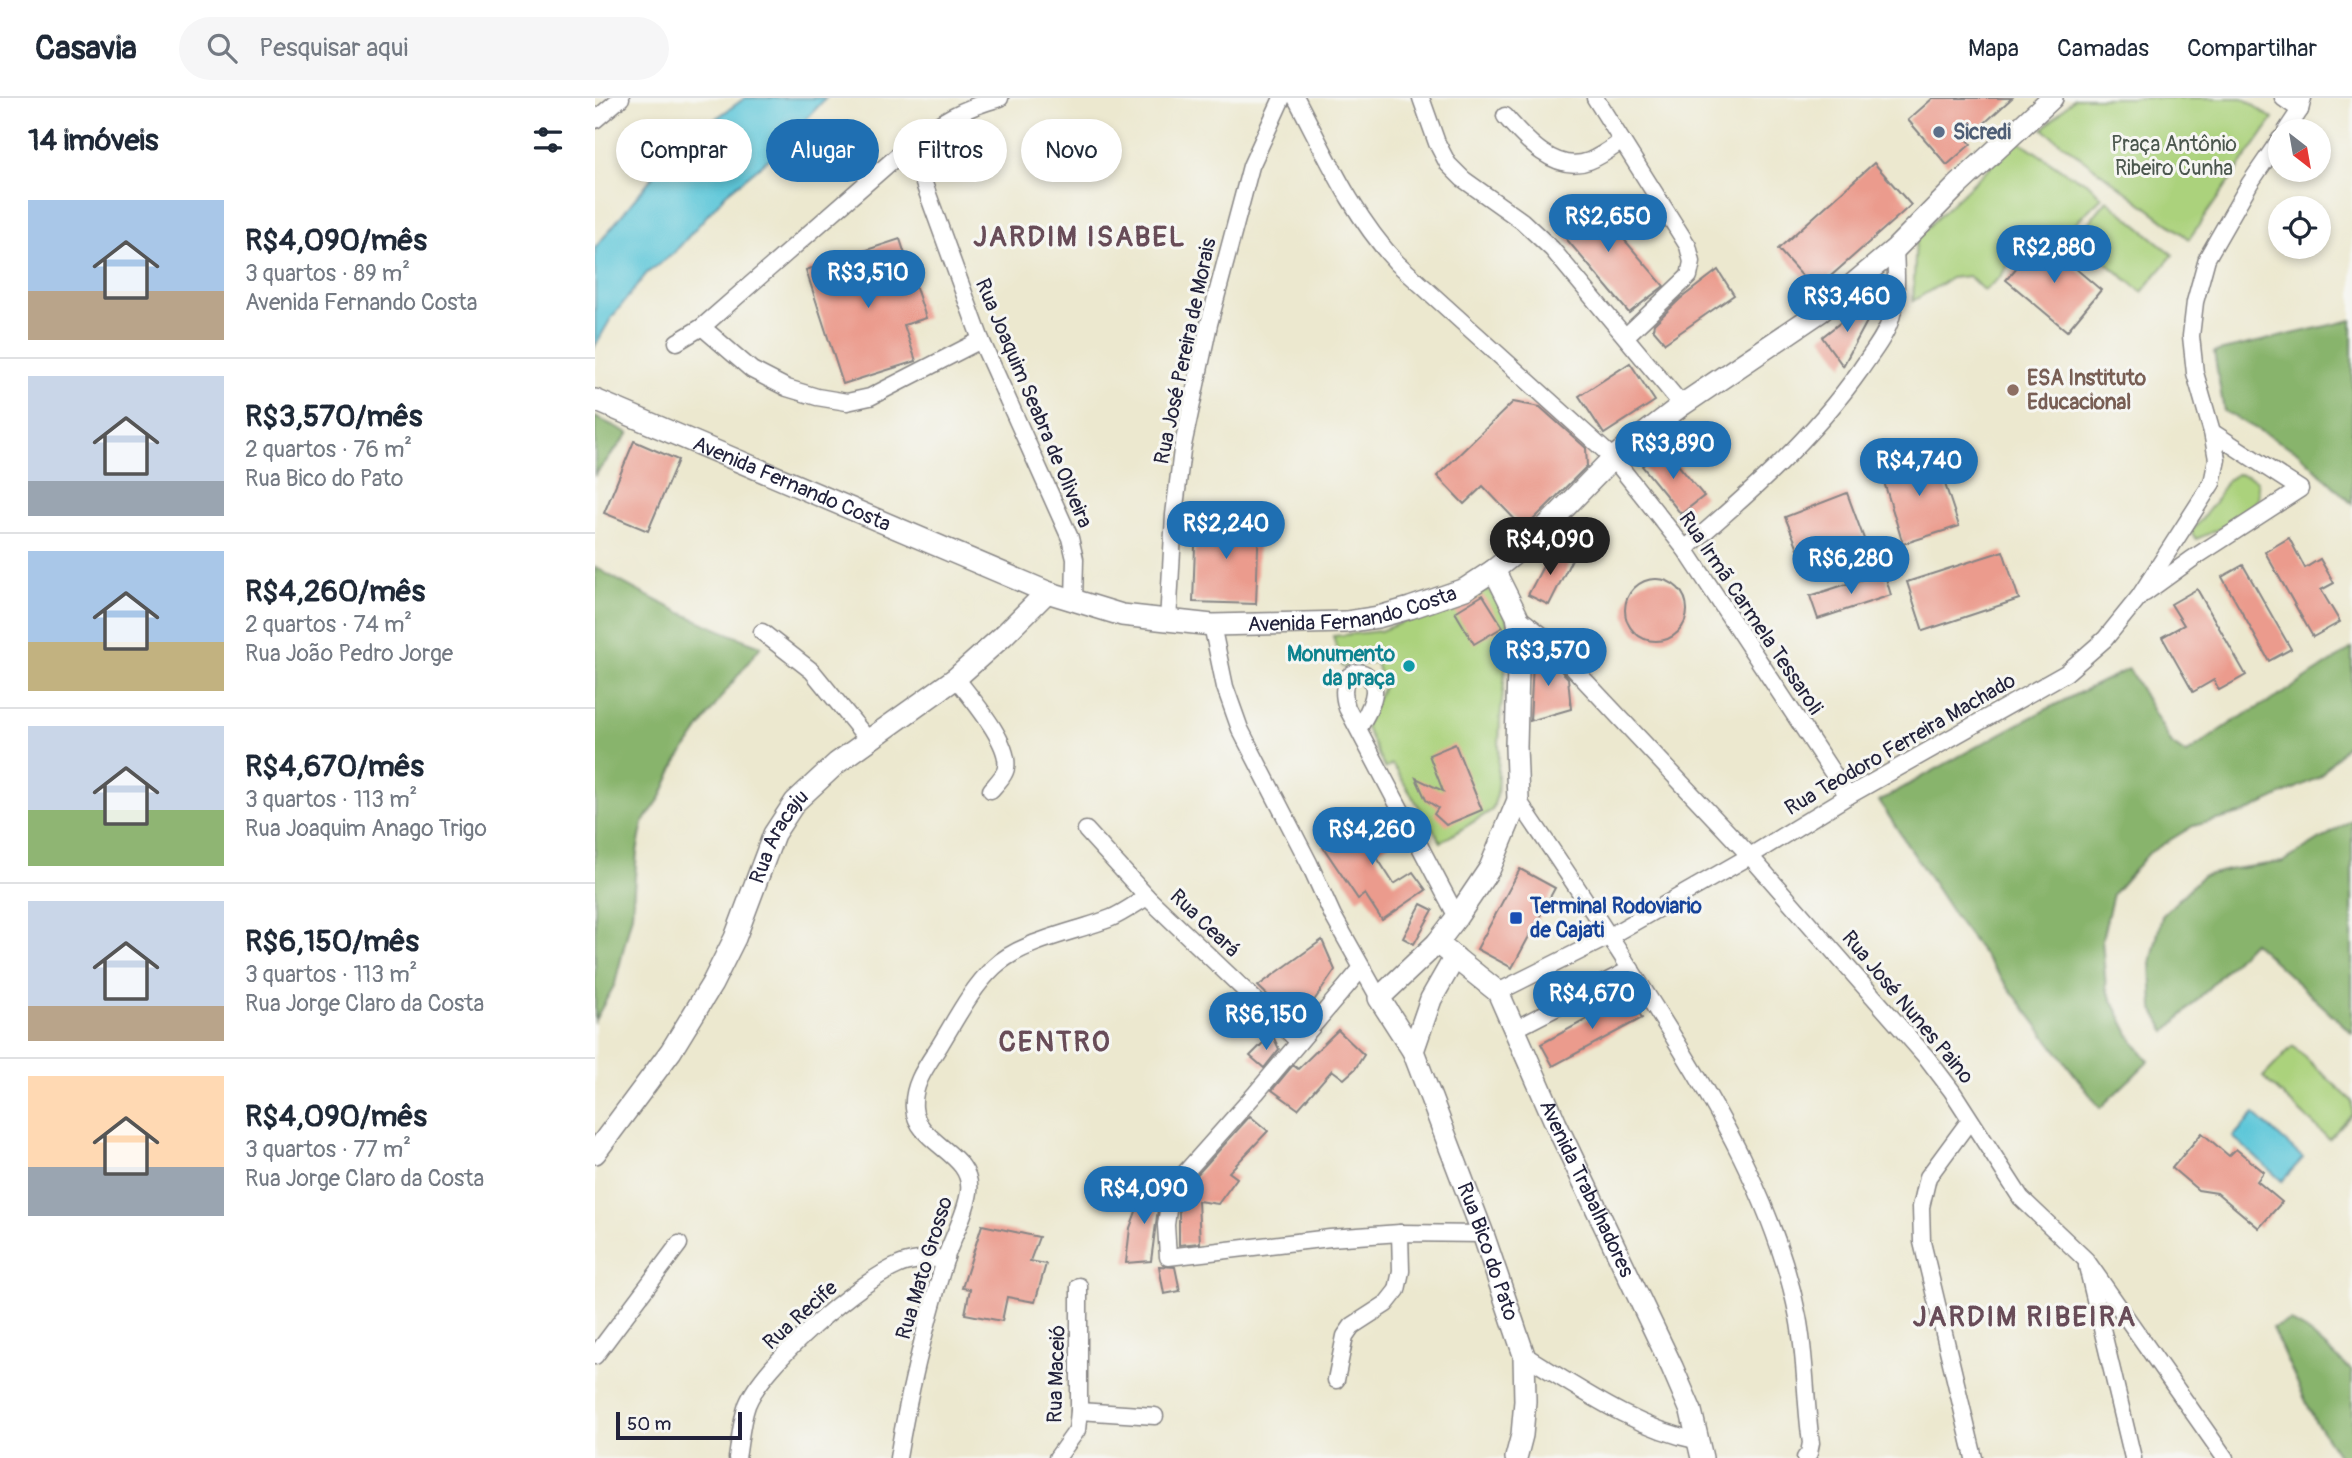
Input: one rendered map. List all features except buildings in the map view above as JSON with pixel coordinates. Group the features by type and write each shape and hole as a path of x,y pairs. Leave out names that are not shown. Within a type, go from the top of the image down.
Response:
{"street":[{"path":"597,115 621,98"},
{"path":"946,119 1000,98"},
{"name":"Rua José Pereira de Morais","path":"1168,622 1174,515 1182,450 1209,324 1251,166 1282,98"},
{"path":"1296,98 1354,208 1374,238 1397,263 1613,458"},
{"path":"1595,98 1688,246 1692,262 1689,276 1626,335"},
{"name":"Avenida Fernando Costa","path":"595,400 1047,592 1122,615 1212,625 1346,622 1378,617 1465,589 1494,570 1539,534 1613,458 1682,405 1821,311 1895,249 1957,186 2052,98"},
{"path":"2283,98 2301,104"},
{"path":"1422,104 1448,164 1462,179 1522,221 1552,249 1682,405"},
{"path":"1505,116 1523,137 1539,149 1554,159 1570,164 1588,161 1622,141"},
{"name":"Rua Teodoro Ferreira Machado","path":"1498,992 1610,936 1848,796 2066,673 2105,639 2139,597 2213,483 2217,459 2195,373 2192,336 2195,302 2207,258 2268,157"},
{"path":"677,342 702,327 893,160"},
{"name":"Rua Joaquim Seabra de Oliveira","path":"923,182 981,340 1070,538 1075,559 1074,601"},
{"path":"1685,549 1762,483 1806,438 1873,352 1891,320 1897,285 1895,249"},
{"path":"702,327 752,370 787,388 847,402 870,397 981,340"},
{"path":"2139,597 2300,489 2212,432"},
{"name":"Rua Irmã Carmela Tessaroli","path":"1613,458 1685,549 1848,796"},
{"path":"1212,625 1224,687 1240,729 1309,863 1333,916 1379,998 1437,943 1457,917 1490,868 1518,800 1517,616 1494,570"},
{"name":"Rua Aracaju","path":"595,1153 671,1051 712,984 735,938 765,853 785,816 821,776 956,678 1047,592"},
{"name":"Rua José Nunes Paino","path":"1517,616 1543,636 1749,856 1927,1058 1952,1091 2021,1198 2085,1260 2225,1458"},
{"path":"762,632 811,671 869,741"},
{"path":"956,678 991,727 1007,758 1006,770 991,790"},
{"path":"1359,729 1457,917"},
{"path":"1518,800 1631,969 1738,1147 1772,1230 1798,1316 1811,1443 1805,1458"},
{"name":"Rua Ceará","path":"1086,830 1147,897 1299,1042"},
{"name":"Rua Mato Grosso","path":"898,1458 908,1396 946,1258 969,1191 966,1174 958,1160 935,1143 918,1125 914,1106 918,1080 970,996 995,966 1016,952 1113,917 1147,897"},
{"name":"Avenida Trabalhadores","path":"1437,943 1498,992 1556,1124 1672,1367 1691,1411 1701,1449"},
{"path":"1413,1051 1431,999 1455,957"},
{"path":"1361,969 1176,1183 1165,1225 1168,1257 1330,1238 1400,1233 1483,1234"},
{"path":"1515,1029 1631,969"},
{"name":"Rua Bico do Pato","path":"1379,998 1413,1051 1483,1234 1524,1355 1523,1435 1516,1458"},
{"path":"1970,1120 1928,1177 1921,1207 1922,1242 1973,1458"},
{"path":"1336,1380 1345,1336 1352,1326 1386,1304 1397,1290 1401,1271 1400,1233"},
{"path":"595,1356 679,1244"},
{"name":"Rua Recife","path":"737,1458 747,1405 759,1384 783,1357 828,1315 874,1278 901,1263 946,1258"},
{"path":"2085,1260 2133,1458"},
{"name":"Rua Maceió","path":"1057,1458 1077,1430 1079,1286"},
{"path":"1524,1355 1622,1415 1701,1449"},
{"path":"1079,1411 1155,1416"}],"green space":[{"name":"Praça Antônio Ribeiro Cunha","path":"2074,98 2243,98 2273,119 2268,119 2268,126 2189,239 2043,129"},
{"path":"2018,140 2068,174 2087,182 2102,197 2061,237 2041,232 2025,241 2000,277 1984,291 1969,276 1951,278 1913,301 1916,238"},
{"path":"2107,200 2173,255 2142,292 2076,238"},
{"path":"2352,320 2352,504 2298,452 2224,411 2214,352"},
{"path":"595,417 629,433 595,475"},
{"path":"2237,474 2257,481 2259,497 2231,522 2196,539 2191,532 2215,502 2227,480"},
{"path":"595,567 676,610 761,646 722,696 676,763 661,797 643,823 637,852 632,914 615,984 595,1020"},
{"path":"1488,589 1498,601 1510,626 1500,720 1497,795 1492,810 1441,842 1392,764 1385,769 1365,726 1383,687 1376,662 1342,667 1333,636 1380,631"},
{"path":"2352,648 2352,739 2319,777 2244,813 2193,826 2149,853 2113,894 2102,939 2106,988 2132,1040 2149,1061 2100,1108 1955,917 1879,801 2034,716 2129,669 2172,744 2186,754"},
{"path":"2352,820 2352,1033 2253,942 2166,1032 2153,1009 2151,962 2162,916 2202,876 2283,862"},
{"path":"2293,1046 2352,1101 2352,1114 2329,1139 2263,1077"},
{"path":"2290,1321 2307,1331 2352,1371 2352,1458 2340,1458 2314,1419 2272,1328"}],"water":[{"path":"745,98 826,98 806,119 766,119 766,161 752,173 752,119 715,119"},
{"path":"648,182 741,182 726,194 673,254 647,273 610,320 595,346 595,248"},
{"path":"2254,1114 2303,1158 2282,1181 2233,1137"}],"place":[{"name":"Sicredi","path":"1939,132"},
{"name":"ESA Instituto Educacional","path":"2013,390"},
{"name":"Monumento da praça","path":"1409,666"},
{"name":"Terminal Rodoviario de Cajati","path":"1516,918"}],"district":[{"name":"JARDIM ISABEL","path":"1080,236"},
{"name":"CENTRO","path":"1055,1041"},
{"name":"JARDIM RIBEIRA","path":"2025,1316"}]}
